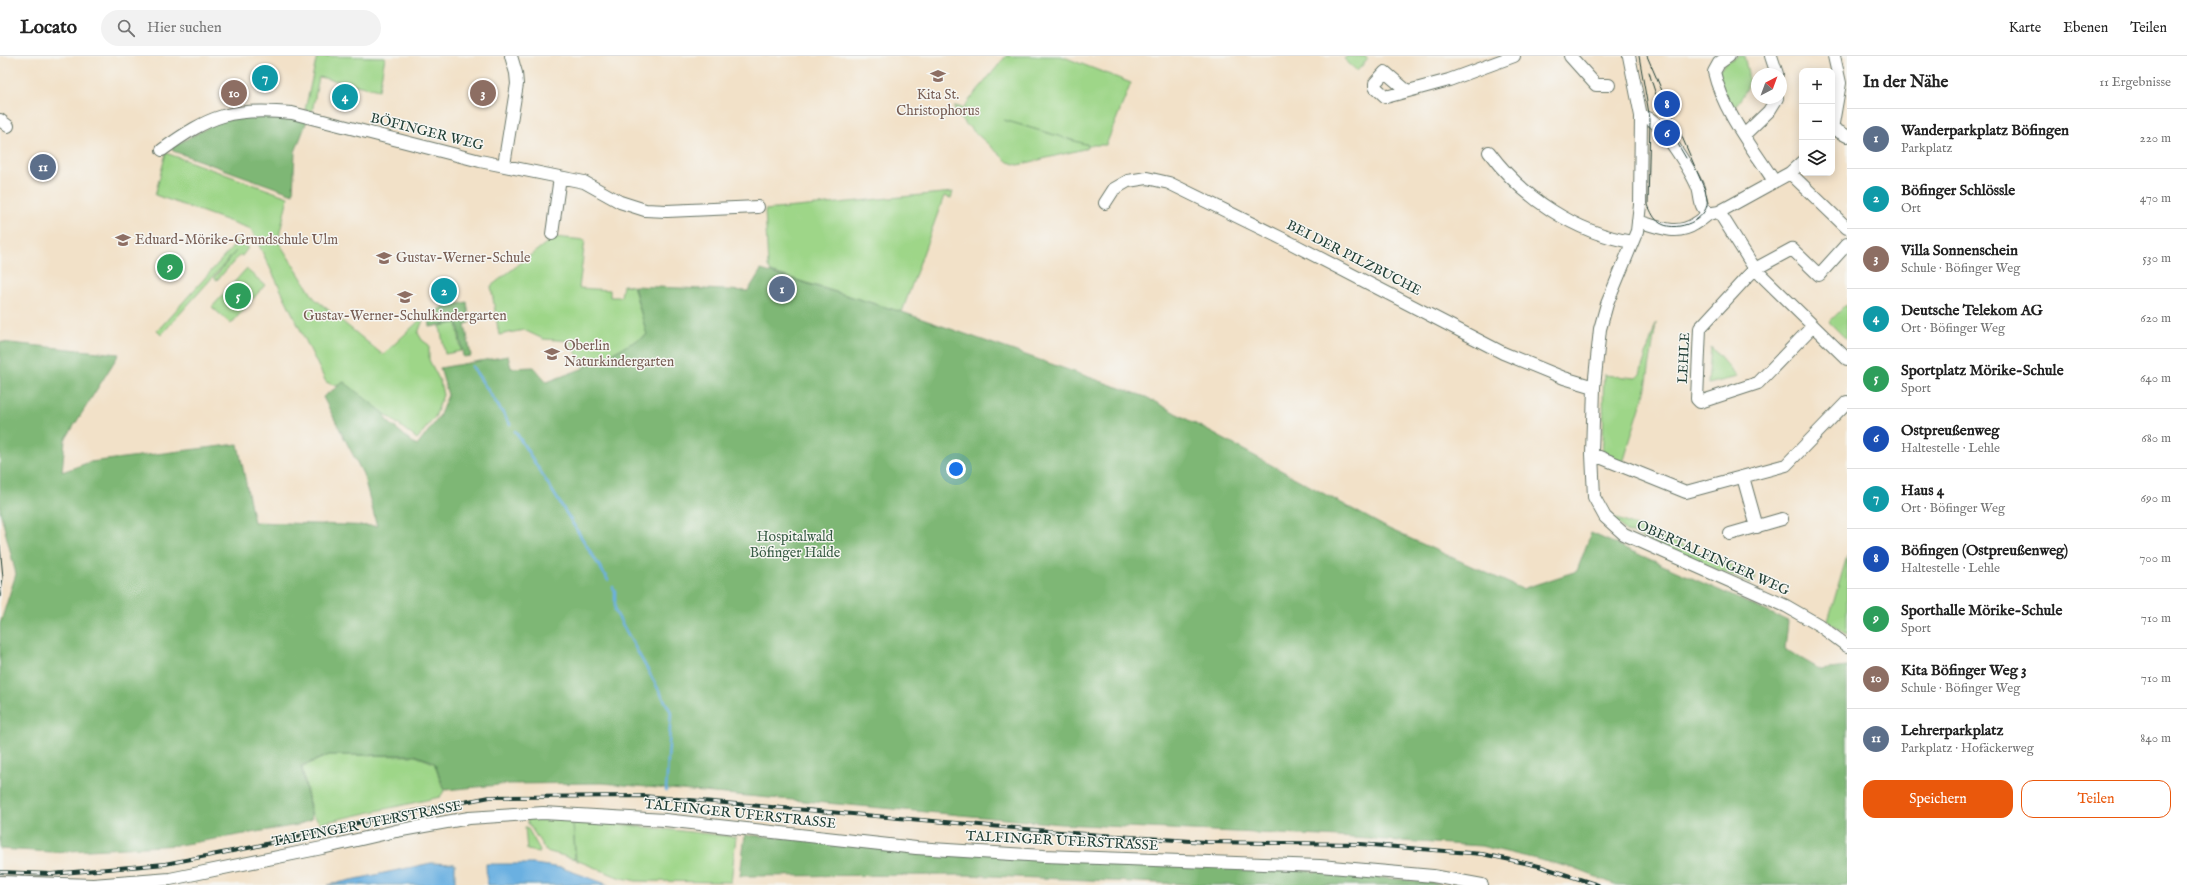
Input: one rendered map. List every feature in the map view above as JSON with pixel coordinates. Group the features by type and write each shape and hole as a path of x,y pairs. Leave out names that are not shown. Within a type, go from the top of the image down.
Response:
{"street":[{"path":"504,166 517,84 516,73 511,56"},
{"path":"1406,90 1425,87 1449,80 1514,56"},
{"path":"1570,56 1596,85 1609,85"},
{"name":"OBERTALFINGER WEG","path":"1629,56 1641,116 1642,168 1638,221 1637,231 1604,316 1597,350 1594,387 1592,454 1594,497 1605,517 1624,534 1786,606 1819,625 1847,646"},
{"path":"1729,56 1719,63 1714,72 1718,87 1744,135 1774,181"},
{"path":"1771,56 1775,68"},
{"path":"1834,56 1843,75 1835,111"},
{"path":"1744,135 1770,111 1774,104"},
{"name":"BÖFINGER WEG","path":"162,150 190,130 222,115 260,110 292,113 504,166 584,182 620,202 645,210 667,211 758,207"},
{"path":"1641,116 1650,119 1660,127 1693,178 1699,190 1702,206 1714,212 1755,269 1847,359"},
{"path":"1835,130 1847,136"},
{"path":"1489,152 1506,175 1518,186 1562,217 1599,234 1632,242"},
{"path":"1638,221 1668,231 1680,229 1697,223 1714,212 1790,173 1799,165"},
{"path":"1790,173 1847,228"},
{"path":"552,234 560,177"},
{"name":"BEI DER PILZBUCHE","path":"1105,204 1114,189 1128,181 1147,178 1168,183 1285,240 1503,353 1564,378 1594,387"},
{"path":"1755,269 1792,249 1819,274 1847,244"},
{"name":"LEHLE","path":"1755,269 1700,328 1697,399 1700,402 1758,383 1813,326"},
{"path":"1592,454 1686,492 1786,465 1847,402"},
{"path":"1743,477 1757,527"},
{"path":"1730,534 1782,519"},
{"name":"TALFINGER UFERSTRASSE","path":"0,882 93,885 170,879 403,829 469,818 543,813 665,820 916,848 1060,857 1320,866 1433,876 1482,885"}],"green space":[{"path":"317,56 385,57 379,90 319,77 312,112 305,110"},
{"path":"1006,56 1061,56 1131,83 1106,145 1089,145 1004,120 1088,145 1088,148 1018,165 1008,162 959,118 955,112 955,106 963,108"},
{"path":"1347,56 1364,56 1368,59 1357,71 1344,59"},
{"path":"1739,56 1744,56 1748,73 1748,84 1743,95 1733,109 1723,90 1719,71 1726,62"},
{"path":"265,114 307,121 295,152 293,194 173,151 172,147 225,118"},
{"path":"166,153 288,197 278,241 314,298 383,355 425,315 418,333 422,340 429,345 429,360 440,381 443,395 435,417 417,439 344,382 336,386 326,382 251,229 155,195"},
{"path":"953,192 951,198 944,196 902,312 771,272 768,266 765,210"},
{"path":"554,237 585,240 579,288 610,290 610,297 621,297 623,285 633,286 647,335 584,368 570,341 543,339 524,330 499,335 491,286"},
{"path":"239,240 248,248 242,256 240,255 217,280 214,278 236,251 161,335 157,331"},
{"path":"246,269 265,285 231,324 212,307"},
{"name":"Hospitalwald Böfinger Halde","path":"761,270 902,312 1146,397 1389,529 1522,589 1577,571 1591,533 1788,621 1785,649 1821,670 1847,667 1847,885 1617,885 1570,867 1481,846 1322,836 1061,824 602,783 509,784 445,790 434,762 415,755 329,755 301,766 312,819 298,825 179,845 52,852 0,849 0,624 16,574 0,511 0,342 119,354 65,440 62,472 90,462 238,444 254,522 377,526 363,474 323,397 344,382 385,414 386,420 417,446 439,417 448,395 440,368 508,356 511,368 534,367 547,382 584,368 647,335 634,286 748,291"},
{"path":"467,302 470,323 465,324 471,356 463,357 458,322 430,327 429,315 443,307"},
{"path":"1847,304 1847,340 1829,322"},
{"path":"457,323 461,351 445,354 440,326"},
{"path":"1656,323 1646,388 1623,463 1608,457 1602,451 1604,375 1636,378 1640,374"},
{"path":"1711,347 1737,377 1708,384"},
{"path":"1608,511 1615,518 1755,575 1756,579 1751,584 1627,532 1612,518"},
{"path":"1847,556 1847,635 1828,621"},
{"path":"329,755 415,756 434,763 444,791 440,797 321,823 312,815 302,767"},
{"path":"572,816 573,822 609,823 736,837 731,882 636,881 618,877 576,860 573,823 575,859 546,851 528,823 527,818"},
{"path":"525,827 527,827 540,850 539,852 527,850"},
{"path":"745,835 1307,871 1430,882 1443,885 1209,885 966,875 740,876"}],"water":[{"path":"431,863 455,864 455,885 328,885"},
{"path":"486,864 534,864 562,868 609,885 487,885"}],"waterway":[{"path":"472,366 510,424"},
{"path":"515,431 608,580"},
{"path":"613,587 615,591 615,611 671,712 666,791"}],"tram line":[{"path":"1639,56 1650,119 1648,205 1654,217 1660,223 1666,226 1680,226 1700,217 1707,205 1707,198 1705,190 1647,56"},
{"path":"1649,72 1664,116 1686,158"},
{"path":"0,545 3,578 0,598"}],"railway":[{"path":"0,872 51,874 165,864 253,847 370,820 490,797 643,796 1072,833 1206,842 1360,844 1482,854 1539,866 1598,885"}],"place":[{"name":"Kita St. Christophorus","path":"938,76"},
{"name":"Haus 4","path":"265,78"},
{"name":"Kita Böfinger Weg 3","path":"234,93"},
{"name":"Villa Sonnenschein","path":"483,93"},
{"name":"Deutsche Telekom AG","path":"345,97"},
{"name":"Böfingen (Ostpreußenweg)","path":"1667,104"},
{"name":"Ostpreußenweg","path":"1667,133"},
{"name":"Lehrerparkplatz","path":"43,167"},
{"name":"Eduard-Mörike-Grundschule Ulm","path":"123,240"},
{"name":"Gustav-Werner-Schule","path":"384,258"},
{"name":"Sporthalle Mörike-Schule","path":"170,267"},
{"name":"Wanderparkplatz Böfingen","path":"782,289"},
{"name":"Böfinger Schlössle","path":"444,291"},
{"name":"Sportplatz Mörike-Schule","path":"238,296"},
{"name":"Gustav-Werner-Schulkindergarten","path":"405,297"},
{"name":"Oberlin Naturkindergarten","path":"552,354"}]}
